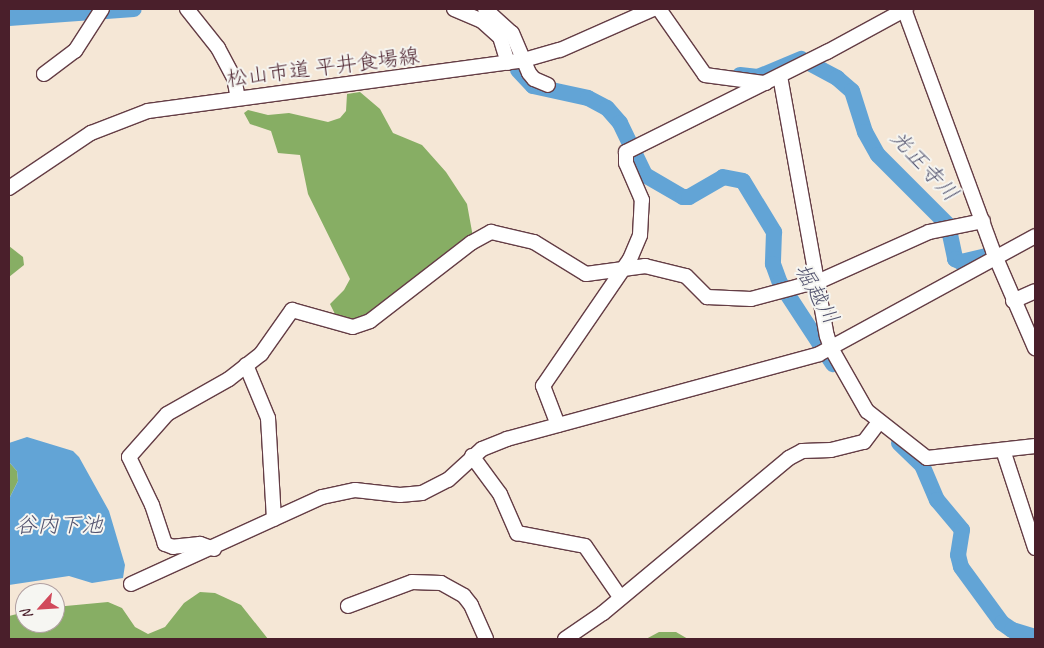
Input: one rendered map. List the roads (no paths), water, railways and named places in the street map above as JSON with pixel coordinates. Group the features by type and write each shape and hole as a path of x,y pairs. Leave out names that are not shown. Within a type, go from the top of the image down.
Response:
{"street":[{"path":"44,74 75,51 102,9"},
{"path":"188,9 218,48 234,78 238,98"},
{"path":"454,9 482,21 500,37 508,63"},
{"path":"485,9 512,33 534,79 548,85"},
{"name":"松山市道 平井食場線","path":"9,188 91,133 128,117 168,107 524,60 560,50 652,9"},
{"path":"659,9 698,69 705,75 765,83"},
{"path":"558,425 543,386 622,269 640,235 643,210 640,191 626,162 632,148 780,76 905,9 996,257 1013,301 1035,348"},
{"path":"780,76 816,281 825,351 878,425 927,458 1035,446"},
{"path":"214,549 200,544 173,547 165,544 152,504 128,457 167,414 200,397 268,348 292,310 353,327 370,321 471,243 491,232 534,242 586,274 639,266 686,276 707,297 751,299 816,281 929,232 983,222"},
{"path":"131,584 214,549 274,519 336,493 355,490 400,495 422,493 448,480 472,456 507,438 825,351 1035,236"},
{"path":"1013,301 1035,291"},
{"path":"246,365 268,418 274,519"},
{"path":"565,639 620,597 789,458 802,451 854,445 864,442 878,425"},
{"path":"1003,450 1035,548"},
{"path":"472,456 500,494 517,533 585,546 620,597"},
{"path":"348,606 412,582 441,583 464,596 471,605 486,639"}],"water":[{"name":"谷内下池","path":"27,437 73,451 79,457 109,511 125,565 123,578 92,583 69,576 9,585 9,499 18,481 17,471 9,462 9,443"}],"waterway":[{"name":"堀越川","path":"9,18 134,9"},
{"name":"堀越川","path":"501,30 513,54"},
{"name":"光正寺川","path":"740,75 758,77 801,59"},
{"name":"光正寺川","path":"811,64 837,78 852,91 865,132 878,155 948,225 955,259 961,262 986,256"},
{"name":"堀越川","path":"518,70 533,86 588,98 607,108 620,123 645,175 683,197 689,197 723,177 743,181 774,232 773,264 780,283 833,364"},
{"name":"堀越川","path":"899,443 922,465 937,500 962,530 958,555 961,567 1002,623 1012,630 1035,637"}]}
